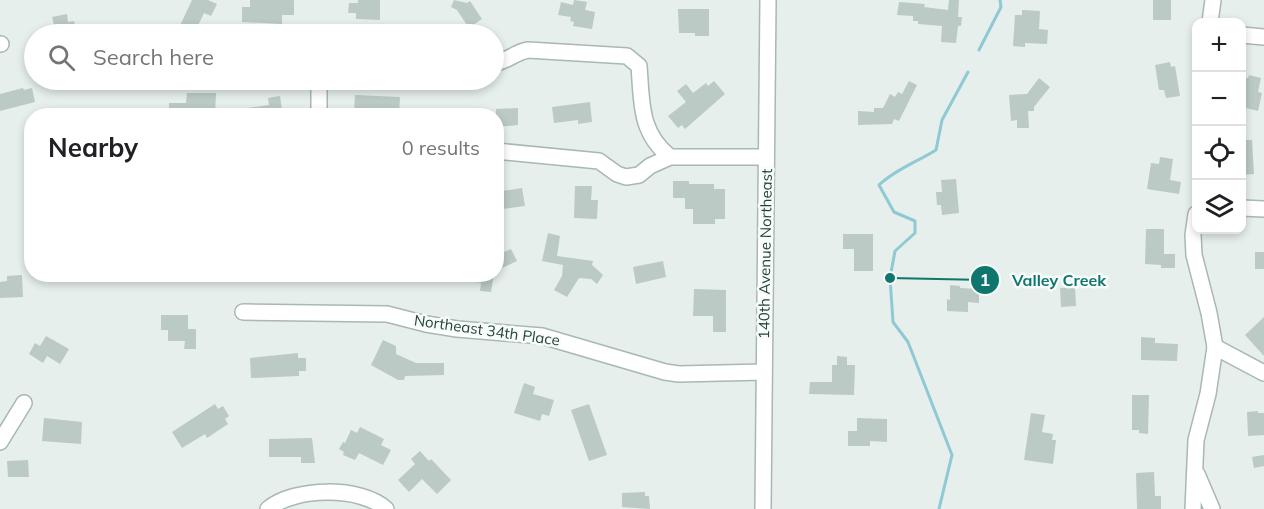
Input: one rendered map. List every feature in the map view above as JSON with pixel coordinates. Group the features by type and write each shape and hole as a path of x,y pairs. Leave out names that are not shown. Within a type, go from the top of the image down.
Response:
{"street":[{"name":"140th Avenue Northeast","path":"762,509 768,0"},
{"path":"1211,18 1213,0"},
{"path":"1246,36 1264,38"},
{"path":"504,61 528,50 627,56 639,66 643,110 649,134 670,157"},
{"path":"319,90 320,108"},
{"path":"504,152 599,161 617,174 626,177 639,176 650,166 670,157 766,157"},
{"path":"1246,208 1264,209"},
{"path":"1193,234 1194,255 1215,347 1208,394 1196,440 1193,509"},
{"name":"Northeast 34th Place","path":"243,312 387,314 457,328 542,336 665,372 679,374 764,372"},
{"path":"1215,347 1264,373"},
{"path":"0,442 24,403"},
{"path":"1196,472 1212,509"},
{"path":"268,509 282,499 299,495 341,493 372,499 386,509"}],"building":[{"path":"192,0 208,0 217,4 211,16 204,13 199,24 181,24"},
{"path":"250,0 294,0 294,15 282,15 282,24 242,22 242,7 250,7"},
{"path":"358,0 380,0 380,20 356,19 356,13 348,13 349,3 358,3"},
{"path":"454,0 467,3 470,1 482,19 475,24 466,24 457,10 451,7"},
{"path":"574,0 587,2 585,10 595,12 592,29 573,26 574,22 570,21 571,17 558,15 561,2 573,5"},
{"path":"949,0 959,0 958,17 962,17 961,26 958,26 956,43 941,42 942,26 918,24 918,21 913,21 913,16 897,15 899,2 925,4 924,7 948,10"},
{"path":"1153,0 1171,0 1171,20 1153,20"},
{"path":"678,9 709,9 709,36 679,33"},
{"path":"1022,10 1040,11 1039,29 1048,30 1047,44 1025,43 1025,47 1013,46 1015,15 1022,15"},
{"path":"67,14 68,22 74,21 75,24 54,24 52,17"},
{"path":"1170,62 1171,67 1175,66 1180,96 1166,98 1164,90 1159,90 1155,65"},
{"path":"1249,75 1261,78 1258,92 1262,93 1258,111 1246,108 1246,78"},
{"path":"1039,78 1050,87 1034,107 1034,111 1028,111 1029,128 1017,128 1017,120 1011,121 1009,95 1027,94"},
{"path":"714,81 725,94 685,129 682,125 678,128 668,116 686,102 677,91 686,84 693,93 706,83 708,86"},
{"path":"909,81 917,85 899,121 894,119 892,124 858,125 858,111 874,112 874,108 883,108 890,94 895,97 898,92 902,94"},
{"path":"23,88 32,90 35,102 0,111 0,94"},
{"path":"187,93 216,93 215,108 169,108 169,103 186,103"},
{"path":"355,95 400,97 399,108 354,108"},
{"path":"280,96 282,108 248,108 269,105 268,98"},
{"path":"590,102 592,122 578,124 578,120 554,123 552,107"},
{"path":"518,108 518,125 504,126 504,109"},
{"path":"1246,140 1252,140 1254,174 1246,175"},
{"path":"1160,157 1173,159 1170,180 1181,182 1179,194 1147,189 1151,163 1159,164"},
{"path":"956,179 959,213 942,215 941,205 937,205 936,192 942,192 941,180"},
{"path":"673,181 689,181 689,184 714,184 714,189 725,189 725,219 715,219 715,224 693,224 693,209 685,209 685,198 673,198"},
{"path":"575,186 592,186 591,200 598,200 597,219 574,218"},
{"path":"522,188 525,206 504,209 504,191"},
{"path":"1146,229 1164,229 1164,254 1175,254 1175,268 1161,268 1161,265 1145,264"},
{"path":"548,233 560,236 557,256 593,261 592,265 603,275 597,284 591,279 579,278 567,297 554,290 562,276 563,265 542,261"},
{"path":"843,234 873,234 873,271 854,271 854,249 843,249"},
{"path":"511,249 517,261 504,267 504,252"},
{"path":"1255,252 1264,252 1264,269 1255,269"},
{"path":"663,261 666,277 636,284 633,267"},
{"path":"22,275 23,297 0,298 0,282 7,281 7,276"},
{"path":"474,282 493,282 491,292 480,291 481,283"},
{"path":"950,285 979,289 979,303 968,302 968,312 947,311"},
{"path":"1075,287 1076,306 1061,307 1060,288"},
{"path":"694,289 726,290 726,332 713,332 713,316 693,316"},
{"path":"161,315 188,315 188,329 196,329 196,349 184,349 185,341 168,341 168,330 161,330"},
{"path":"1264,317 1264,356 1245,335"},
{"path":"46,336 69,349 60,364 47,356 43,363 29,354 35,343 40,346"},
{"path":"1141,337 1155,338 1155,343 1178,344 1177,361 1141,360"},
{"path":"383,340 396,346 396,354 416,363 444,363 444,375 405,376 404,380 398,380 371,365"},
{"path":"298,353 298,358 306,358 306,371 299,371 299,376 251,378 250,358"},
{"path":"837,356 847,357 847,365 855,365 854,395 809,394 810,382 832,382 832,365 837,365"},
{"path":"524,383 535,387 533,394 554,400 549,416 542,414 540,421 514,413"},
{"path":"1132,395 1149,395 1148,434 1132,430"},
{"path":"215,404 218,409 223,406 229,416 225,419 228,424 207,438 205,434 182,448 172,432"},
{"path":"589,404 607,455 589,461 571,410"},
{"path":"1258,411 1258,413 1264,413 1264,435 1248,436 1247,412"},
{"path":"1031,413 1045,415 1042,432 1053,434 1052,440 1056,440 1053,464 1024,460"},
{"path":"44,418 82,422 81,444 42,441"},
{"path":"857,418 887,419 887,442 870,441 870,446 848,446 848,431 857,431"},
{"path":"360,427 384,439 381,445 391,450 383,465 359,453 355,460 343,455 344,452 339,449 343,442 345,443 351,430 357,433"},
{"path":"312,438 315,463 301,463 301,457 269,457 269,439"},
{"path":"420,451 451,480 437,494 422,479 409,492 398,480 415,464 411,459"},
{"path":"1264,455 1264,466 1254,468 1252,457"},
{"path":"28,460 29,477 8,477 7,461"},
{"path":"1154,472 1155,496 1161,496 1161,509 1137,509 1136,473"},
{"path":"645,492 645,496 649,496 650,509 622,507 622,493"}],"waterway":[{"path":"979,50 1001,7 1000,0"},
{"path":"939,509 952,455 908,342 893,322 890,278 895,251 915,233 915,221 894,212 879,185 899,170 936,150 942,120 968,72"}],"place":[{"name":"Valley Creek","path":"890,278"}]}
